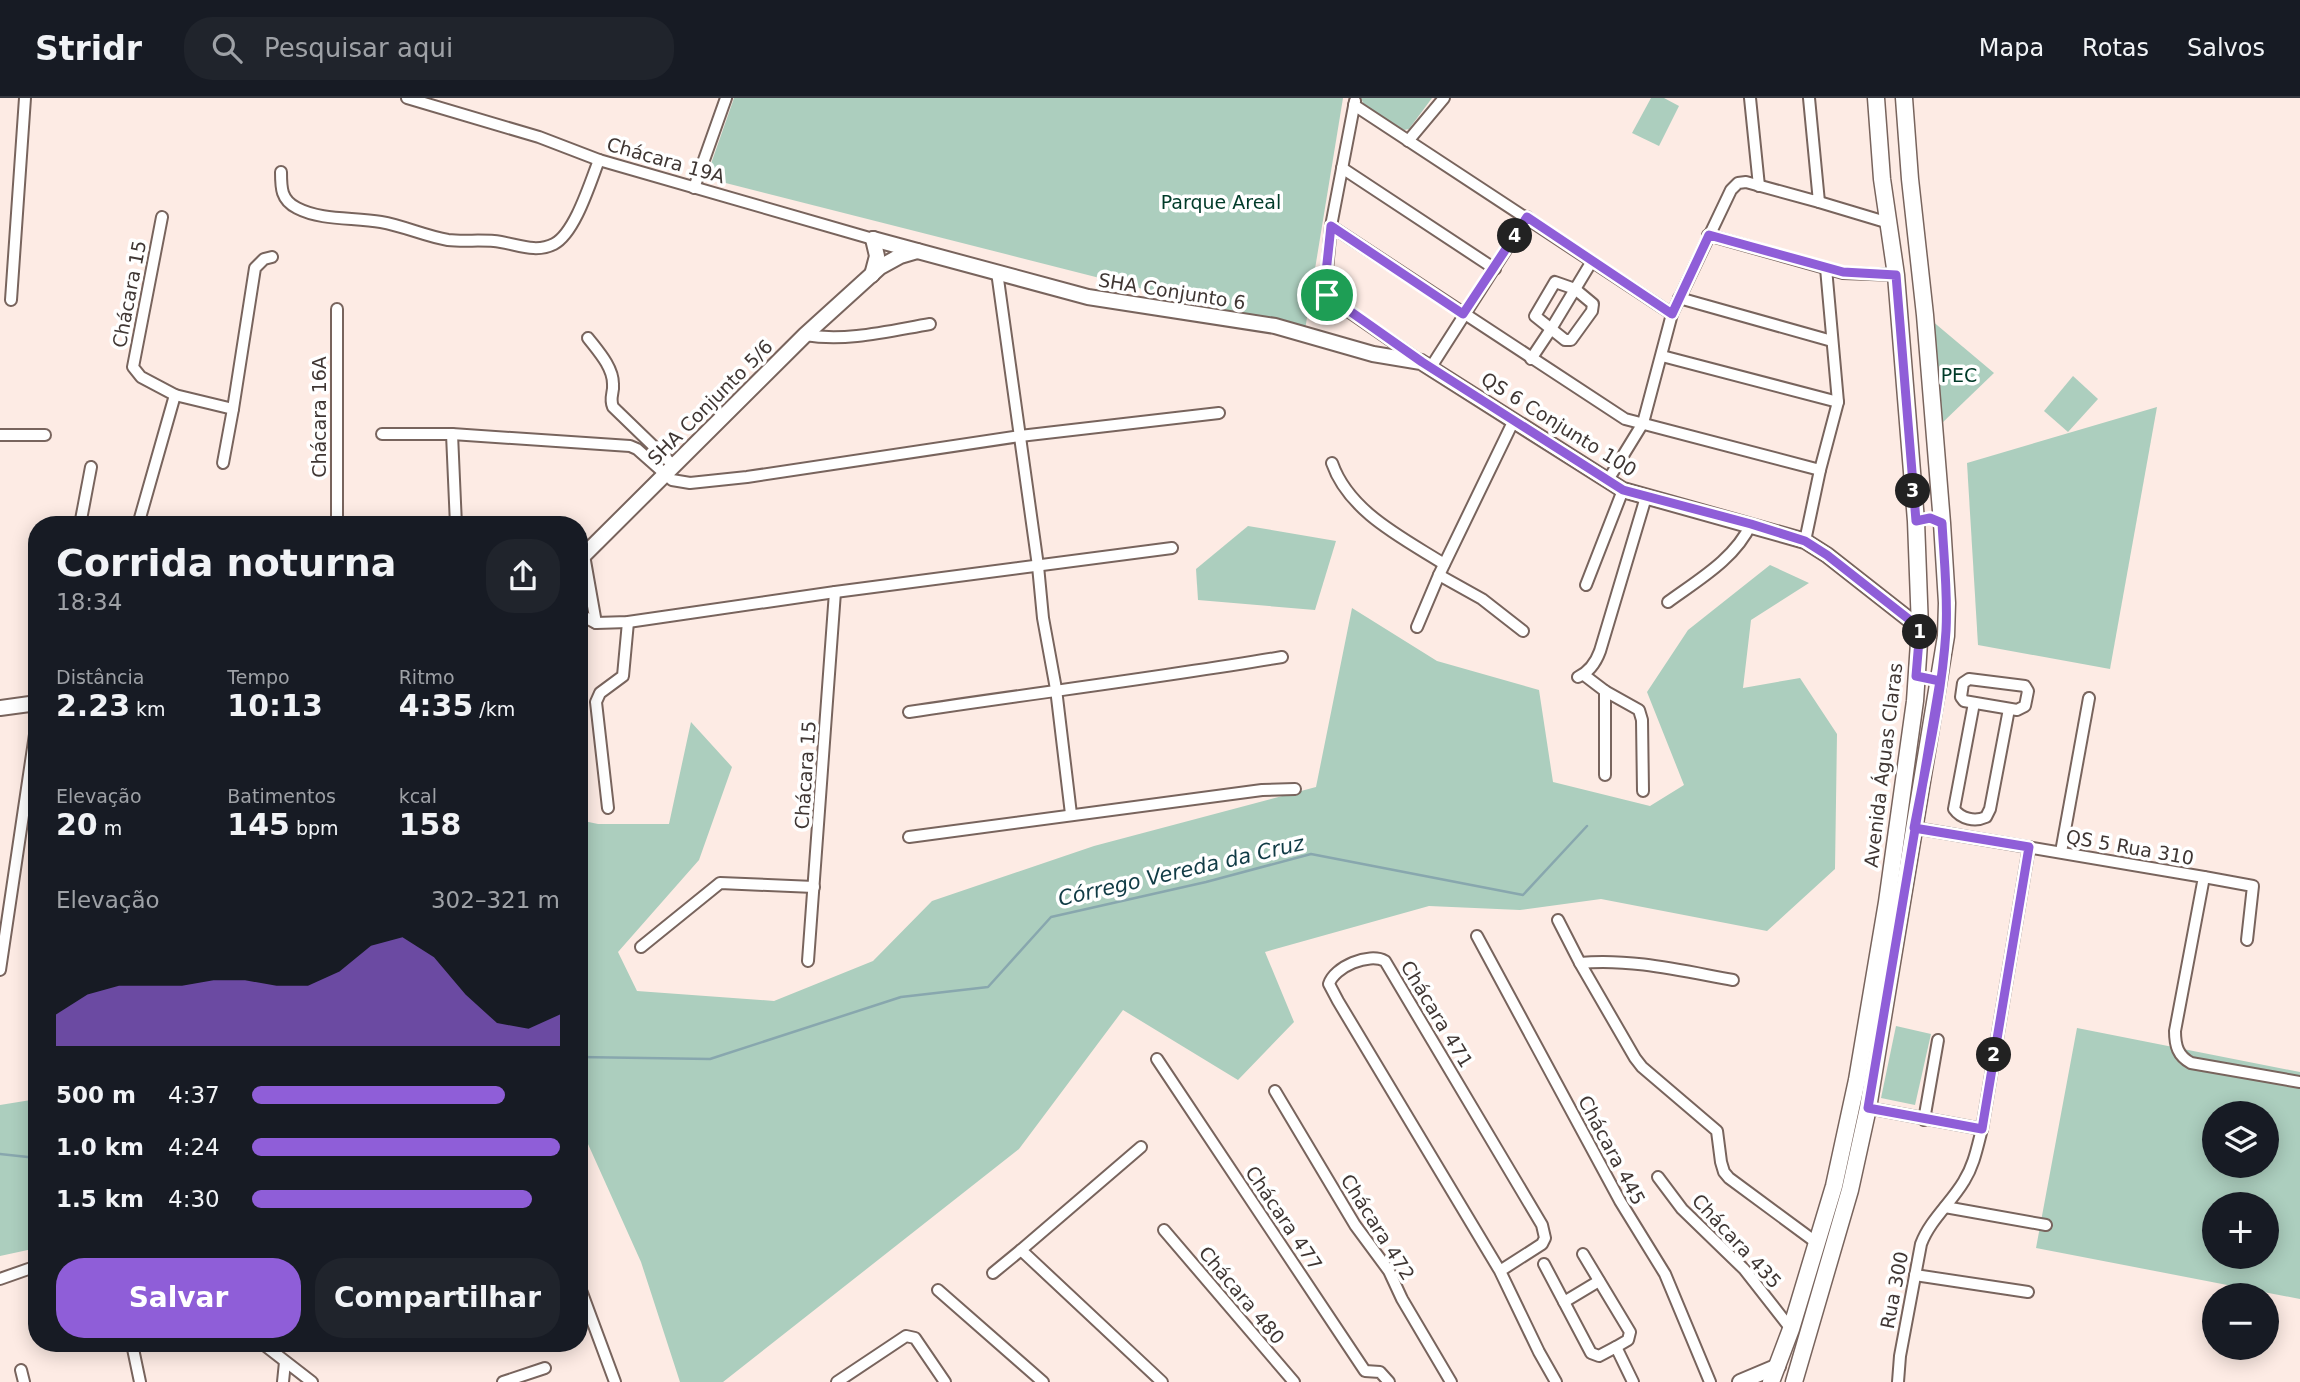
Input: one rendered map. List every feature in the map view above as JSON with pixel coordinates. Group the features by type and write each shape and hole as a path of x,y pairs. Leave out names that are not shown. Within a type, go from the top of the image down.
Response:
{"main road":[{"name":"Avenida Águas Claras","path":"1771,1382 1791,1329 1817,1243 1842,1188 1915,701 1916,521 1896,275 1882,178 1876,98"},
{"name":"Avenida Águas Claras","path":"1793,1382 1842,1188 1868,1108 1946,636 1947,603 1942,523 1904,98"},
{"path":"1879,130 1895,135 1907,129"},
{"path":"1882,178 1894,172 1910,179"},
{"path":"1916,521 1930,518 1942,523"},
{"path":"1916,676 1940,681"},
{"path":"1778,1366 1788,1372 1793,1382"}],"street":[{"path":"11,299 24,98"},
{"name":"Chácara 19A","path":"407,98 539,137 598,160 917,251"},
{"path":"694,188 726,98"},
{"path":"1408,141 1444,98"},
{"path":"1750,98 1759,186"},
{"path":"1809,98 1819,202"},
{"path":"1527,217 1495,269 1426,365 1327,295 1325,282 1331,226 1354,102 1408,141 1527,217 1672,314"},
{"path":"281,172 282,192 286,201 298,209 379,222 452,240 499,241 535,249 554,244 562,238 581,208 598,160"},
{"path":"1342,168 1495,269"},
{"path":"1608,480 1643,424 1672,314 1734,186 1742,181 1889,223"},
{"name":"Chácara 15","path":"162,217 133,367 141,377 175,395 233,409"},
{"path":"1331,226 1625,419 1820,470"},
{"path":"1709,235 1843,272 1896,275"},
{"path":"872,275 877,256 873,239"},
{"name":"SHA Conjunto 6","path":"917,251 1088,297 1275,326 1349,348 1426,365"},
{"name":"SHA Conjunto 5/6","path":"588,551 805,335 872,275 890,262 917,251"},
{"path":"223,463 256,268 261,261 272,257"},
{"path":"1531,359 1592,261"},
{"path":"1805,541 1838,402 1826,268"},
{"path":"997,272 1071,814"},
{"path":"1555,282 1575,289 1592,302 1592,311 1571,340 1565,340 1551,329 1536,318 1537,309 1555,282"},
{"path":"1679,298 1832,341"},
{"name":"Chácara 16A","path":"337,309 337,516"},
{"path":"805,335 828,339 930,324"},
{"path":"588,338 604,359 613,381 610,399 613,407 677,481 709,481 1020,436 1219,413"},
{"path":"1662,356 1838,402"},
{"name":"QS 6 Conjunto 100","path":"1426,365 1623,490 1805,541 1914,618"},
{"path":"141,516 175,395"},
{"path":"1417,627 1441,569 1514,421"},
{"path":"382,434 452,434 630,446 669,470"},
{"path":"452,434 456,516"},
{"path":"0,435 45,435"},
{"path":"1332,463 1344,488 1365,510 1523,631"},
{"path":"82,516 91,467"},
{"path":"1586,584 1623,490"},
{"path":"1643,791 1642,720 1639,710 1581,676 1596,662 1604,640 1646,497"},
{"path":"1668,602 1723,561 1751,524"},
{"path":"588,619 596,623 628,622 1172,548"},
{"path":"588,585 596,623"},
{"name":"Chácara 15","path":"808,961 835,592"},
{"path":"588,615 596,623"},
{"path":"608,808 596,702 600,693 623,676 628,622"},
{"path":"909,712 1056,689 1176,675 1282,657"},
{"path":"1969,679 2027,687 2024,708 2009,709 1964,701 1963,684 1969,679"},
{"path":"1605,691 1605,775"},
{"path":"2061,852 2089,698"},
{"path":"1974,703 1954,809 1956,813 1972,819 1986,817 1990,809 2009,709"},
{"path":"0,708 28,704"},
{"path":"0,970 28,782"},
{"path":"909,837 1262,790 1295,789"},
{"path":"1969,837 1972,819"},
{"name":"QS 5 Rua 310","path":"1914,828 2204,877 2175,1031 2175,1042 2180,1056 2191,1063 2300,1082"},
{"name":"Rua 300","path":"1898,1382 1900,1356 1924,1234 1964,1182 1974,1163 2029,847"},
{"path":"2204,877 2255,888 2247,940"},
{"path":"641,947 720,883 814,887"},
{"path":"1558,920 1580,963 1642,1067 1717,1131 1724,1172 1817,1243"},
{"name":"Chácara 445","path":"1478,936 1619,1201 1665,1273 1710,1382"},
{"name":"Chácara 471","path":"1500,1272 1538,1249 1545,1238 1542,1225 1385,961 1378,957 1366,959 1339,971 1332,976 1329,984 1500,1272 1556,1382"},
{"path":"1580,963 1594,961 1656,966 1732,980"},
{"path":"1924,1120 1938,1040"},
{"name":"Chácara 477","path":"1157,1059 1365,1371 1380,1372 1389,1382"},
{"name":"Chácara 472","path":"1275,1091 1355,1225 1389,1271 1402,1299 1451,1382"},
{"path":"1868,1108 1982,1129"},
{"path":"993,1272 1141,1147"},
{"name":"Chácara 435","path":"1658,1177 1682,1209 1744,1269 1791,1329"},
{"path":"1945,1207 2046,1225"},
{"name":"Chácara 480","path":"1164,1230 1294,1382"},
{"path":"1021,1250 1162,1382"},
{"path":"1544,1264 1591,1353 1599,1356 1628,1340 1630,1332 1583,1254"},
{"path":"0,1279 28,1269"},
{"path":"1915,1275 2028,1292"},
{"path":"1564,1302 1599,1281"},
{"path":"938,1290 1043,1382"},
{"path":"588,1309 615,1382"},
{"path":"837,1382 906,1336 911,1336 945,1382"},
{"path":"1616,1347 1633,1382"},
{"path":"133,1352 139,1382"},
{"path":"276,1352 312,1382"},
{"path":"284,1382 285,1362"},
{"path":"1740,1382 1778,1366"},
{"path":"503,1382 545,1368"},
{"path":"21,1370 24,1382"}],"green space":[{"name":"Parque Areal","path":"734,98 1343,98 1305,330 706,178"},
{"path":"1361,98 1432,98 1409,129 1404,130 1364,105"},
{"path":"1651,98 1664,98 1679,106 1659,146 1632,133"},
{"name":"PEC","path":"1931,320 1994,373 1940,425"},
{"path":"2073,376 2098,399 2068,432 2044,411"},
{"path":"2157,407 2110,669 1978,645 1967,463"},
{"path":"1248,526 1336,541 1315,610 1198,600 1196,569"},
{"path":"1770,565 1809,583 1751,620 1743,688 1800,678 1837,734 1835,869 1767,931 1601,899 1520,910 1429,906 1265,952 1294,1022 1238,1080 1123,1010 1019,1149 723,1382 680,1382 641,1262 588,1144 588,822 669,824 691,722 732,767 699,860 618,952 637,991 774,1001 873,961 932,901 1094,846 1316,787 1352,608 1437,661 1539,690 1553,782 1650,806 1684,785 1647,692 1688,630"},
{"path":"1896,1026 1931,1034 1915,1105 1881,1098"},
{"path":"2077,1028 2300,1072 2300,1299 2279,1295 2279,1283 2217,1283 2036,1248"},
{"path":"28,1100 28,1250 0,1256 0,1105"}],"waterway":[{"name":"Córrego Vereda da Cruz","path":"588,1057 710,1059 901,997 988,987 1051,917 1206,882 1311,854 1523,895 1587,826"},
{"name":"Córrego Vereda da Cruz","path":"0,1154 28,1157"}],"route":[{"path":"1327,295 1325,282 1331,226 1463,314 1527,217 1672,314 1709,235 1843,272 1896,275 1916,521 1930,518 1942,523 1947,603 1940,681 1914,828 1973,837 2029,847 1982,1129 1868,1108 1887,987 1940,681 1916,676 1920,628 1827,555 1805,541 1623,490 1422,362 1327,295"}]}
